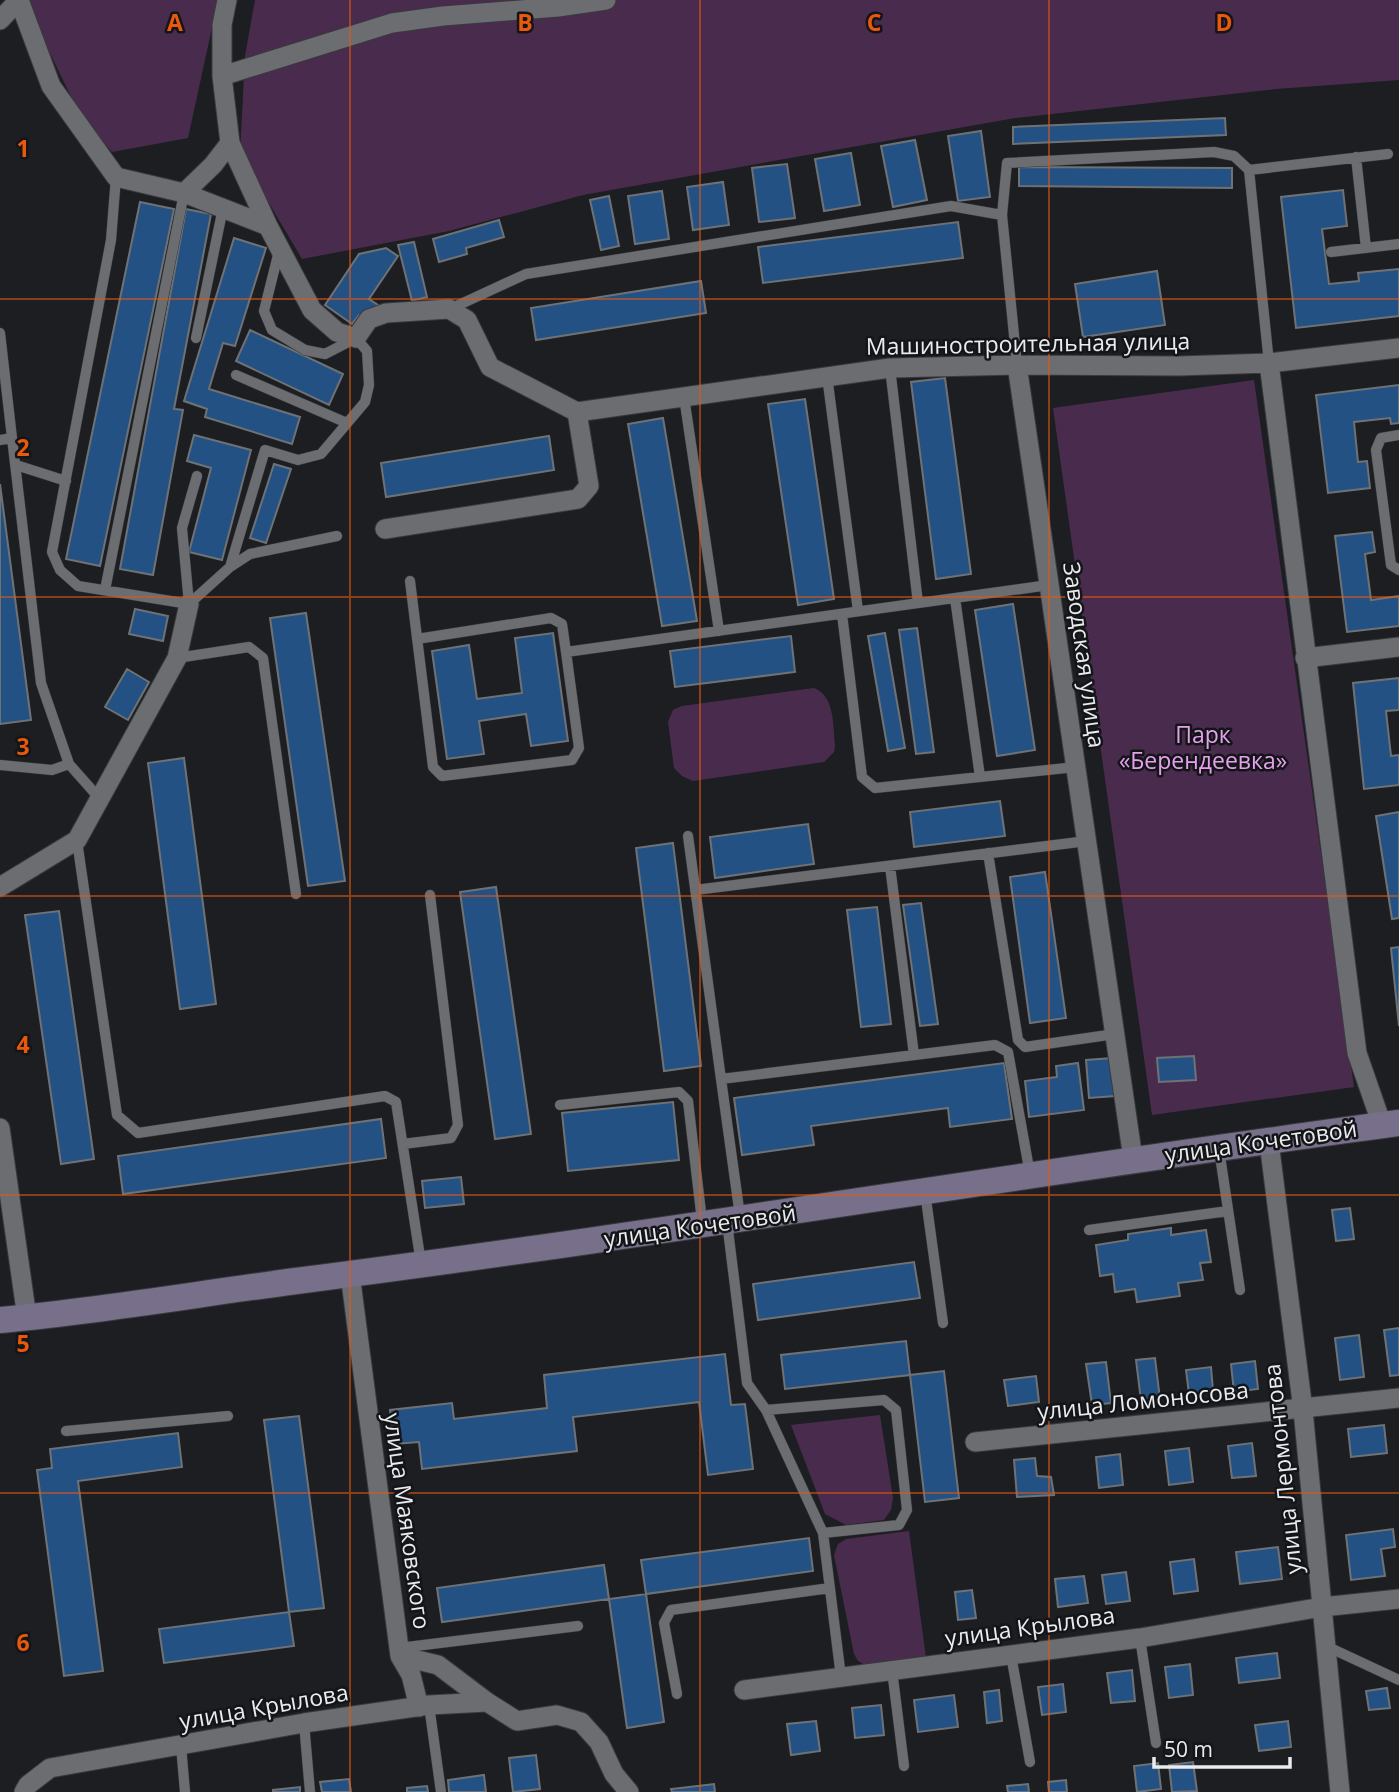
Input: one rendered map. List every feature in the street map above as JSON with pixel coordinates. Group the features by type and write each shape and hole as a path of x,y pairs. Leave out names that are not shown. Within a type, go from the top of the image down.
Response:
{"main road":[{"name":"улица Кочетовой","path":"0,1320 421,1265 1031,1177 1133,1159 1390,1124"}],"street":[{"path":"0,20 19,0 51,86 116,177 184,193 268,226"},
{"path":"228,0 222,25 222,76 230,143 268,226 312,310 337,332 356,338 369,319 386,313 449,309 467,320 490,367 577,412 589,486 578,499 385,529"},
{"path":"222,76 392,23 606,0"},
{"path":"184,193 213,165 230,143"},
{"name":"Машиностроительная улица","path":"577,412 890,368 1269,363 1399,348"},
{"path":"1269,363 1357,1053 1390,1124"},
{"name":"Заводская улица","path":"1017,365 1133,1159"},
{"path":"0,887 76,840 177,658 189,604"},
{"path":"1305,658 1399,647"},
{"path":"0,1128 5,1197 27,1318"},
{"name":"улица Лермонтова","path":"1269,1142 1303,1410 1340,1792"},
{"name":"улица Маяковского","path":"350,1274 399,1652 438,1665 517,1721 556,1715 581,1722 599,1742 614,1774 629,1792"},
{"name":"улица Ломоносова","path":"975,1442 1399,1398"},
{"name":"улица Крылова","path":"744,1690 1140,1638 1322,1607 1399,1599"},
{"path":"399,1652 424,1706"},
{"name":"улица Крылова","path":"24,1792 28,1785 50,1768 304,1723 424,1706 487,1702"}],"lane":[{"path":"1017,365 1002,215 1007,163 1214,152 1234,156 1249,170 1269,363"},
{"path":"1249,170 1388,154"},
{"path":"1356,158 1366,248"},
{"path":"116,177 111,240 52,552 60,570 78,586 189,604"},
{"path":"105,590 184,193"},
{"path":"449,309 526,274 951,206 1002,215"},
{"path":"196,338 223,208"},
{"path":"1331,252 1399,244"},
{"path":"230,567 265,450 298,460 321,454 365,402 369,385 367,351 356,338 325,354 305,350 272,330 264,311 281,247"},
{"path":"0,333 41,683 69,764 100,799"},
{"path":"890,368 918,603"},
{"path":"236,375 347,423"},
{"path":"827,376 858,611"},
{"path":"684,397 719,631"},
{"path":"1399,435 1381,438 1376,450 1391,565 1399,570"},
{"path":"0,440 12,439"},
{"path":"16,465 66,481"},
{"path":"189,604 182,528 197,476"},
{"path":"189,604 230,567 250,554 337,536"},
{"path":"410,581 417,639 433,767 442,776 572,760 579,748 562,624 551,618 417,639"},
{"path":"566,652 1049,585"},
{"path":"955,598 980,777"},
{"path":"842,614 862,777 875,788 1076,768"},
{"path":"177,658 249,647 263,658 296,894"},
{"path":"0,765 52,770 69,764"},
{"path":"688,836 721,1079 723,1222"},
{"path":"76,840 117,1115 138,1133 385,1096 396,1102 421,1265"},
{"path":"695,890 1087,841"},
{"path":"988,853 1018,1040 1025,1047 1115,1034"},
{"path":"890,866 914,1055"},
{"path":"403,1144 451,1138 458,1125 430,895"},
{"path":"721,1079 995,1045 1008,1052 1031,1177"},
{"path":"560,1105 679,1093 688,1101 723,1222 747,1383 766,1410 823,1533 841,1677"},
{"path":"1219,1149 1240,1290"},
{"path":"925,1192 943,1323"},
{"path":"1089,1230 1228,1210"},
{"path":"766,1410 884,1400 896,1410 907,1510 900,1525 823,1533"},
{"path":"66,1431 228,1416"},
{"path":"677,1694 664,1623 671,1610 830,1588"},
{"path":"399,1652 578,1626"},
{"path":"1140,1638 1156,1743"},
{"path":"1326,1646 1399,1680"},
{"path":"1011,1655 1030,1762"},
{"path":"892,1670 904,1766"},
{"path":"424,1706 441,1792"},
{"path":"304,1723 310,1792"},
{"path":"181,1746 185,1792"}],"green space":[{"path":"30,0 218,0 188,138 112,152 80,115 30,12"},
{"path":"255,0 1399,0 1399,80 1276,89 1015,118 583,195 449,231 302,259 240,154 245,56"},
{"name":"Парк «Берендеевка»","path":"1254,380 1354,1087 1152,1115 1053,408"},
{"path":"814,688 826,698 833,721 834,752 824,762 693,781 674,768 668,722 673,710 682,706"},
{"path":"880,1415 893,1498 891,1510 884,1520 846,1525 825,1514 791,1425"},
{"path":"909,1531 926,1658 867,1666 858,1661 854,1654 834,1555 838,1544 846,1539"}],"building":[{"path":"1225,118 1226,135 1013,144 1013,127"},
{"path":"981,131 990,197 958,201 948,136"},
{"path":"915,140 927,200 893,207 881,146"},
{"path":"851,153 860,205 824,211 815,159"},
{"path":"787,164 795,218 759,222 752,168"},
{"path":"1019,167 1232,168 1232,188 1019,186"},
{"path":"723,182 729,225 693,230 687,187"},
{"path":"1343,190 1347,226 1322,229 1329,284 1359,281 1358,273 1399,269 1399,316 1296,328 1281,197"},
{"path":"662,191 669,239 635,244 628,196"},
{"path":"609,196 619,246 601,250 590,200"},
{"path":"140,202 174,209 100,566 66,559"},
{"path":"186,209 211,214 174,409 183,410 153,575 120,569"},
{"path":"499,220 504,237 466,248 467,254 439,262 433,239"},
{"path":"958,222 963,258 763,283 758,247"},
{"path":"234,238 266,248 235,346 223,343 209,389 300,417 292,444 205,417 207,409 184,401"},
{"path":"414,242 427,297 412,301 398,245"},
{"path":"386,248 398,256 369,299 378,305 367,320 359,315 352,324 325,305 359,254"},
{"path":"1157,271 1165,325 1083,337 1075,284"},
{"path":"701,281 706,313 536,340 531,308"},
{"path":"250,330 343,374 329,405 236,361"},
{"path":"945,378 971,574 936,579 911,382"},
{"path":"1399,385 1399,423 1391,424 1390,418 1354,422 1358,462 1367,461 1370,488 1328,493 1316,395"},
{"path":"805,399 834,599 798,605 768,404"},
{"path":"663,418 697,621 662,626 628,424"},
{"path":"194,435 251,450 222,560 189,552 211,468 187,461"},
{"path":"549,436 554,470 386,497 381,463"},
{"path":"274,464 291,469 266,543 250,538"},
{"path":"0,484 31,720 0,724"},
{"path":"1372,532 1375,552 1365,554 1371,600 1399,596 1399,626 1347,632 1335,536"},
{"path":"1013,604 1035,750 997,756 975,610"},
{"path":"135,609 168,616 163,641 129,634"},
{"path":"306,613 345,881 308,886 270,618"},
{"path":"917,628 934,752 916,754 899,630"},
{"path":"553,633 568,741 531,746 526,714 479,721 484,754 447,759 432,651 469,645 477,699 522,693 515,638"},
{"path":"885,633 905,748 888,751 868,636"},
{"path":"791,636 795,672 675,687 670,651"},
{"path":"127,669 149,682 128,720 105,707"},
{"path":"1399,678 1399,710 1386,711 1391,756 1399,755 1399,785 1364,789 1353,683"},
{"path":"184,758 216,1004 180,1009 148,763"},
{"path":"1000,801 1005,836 914,847 910,812"},
{"path":"1399,812 1399,918 1392,919 1376,816"},
{"path":"808,824 814,864 715,878 710,837"},
{"path":"673,843 701,1066 664,1071 636,848"},
{"path":"1045,872 1066,1018 1030,1023 1010,877"},
{"path":"496,887 531,1134 495,1139 460,892"},
{"path":"921,903 938,1024 920,1026 903,905"},
{"path":"877,907 891,1024 861,1027 847,910"},
{"path":"59,911 94,1159 61,1164 25,915"},
{"path":"1399,947 1399,1026 1391,948"},
{"path":"1194,1056 1196,1080 1159,1082 1157,1058"},
{"path":"1112,1058 1115,1096 1089,1098 1086,1060"},
{"path":"1004,1063 1012,1119 950,1127 948,1108 811,1126 814,1145 742,1155 734,1098"},
{"path":"1078,1063 1084,1110 1029,1117 1025,1081 1057,1077 1056,1066"},
{"path":"673,1102 679,1160 568,1171 562,1113"},
{"path":"381,1119 386,1158 123,1194 118,1156"},
{"path":"461,1177 464,1204 425,1208 422,1181"},
{"path":"1350,1208 1354,1239 1336,1241 1332,1210"},
{"path":"1171,1228 1171,1235 1206,1230 1211,1262 1200,1263 1203,1280 1178,1283 1180,1296 1137,1302 1135,1289 1115,1292 1113,1274 1100,1276 1096,1245 1128,1240 1128,1234"},
{"path":"914,1262 920,1298 758,1320 753,1284"},
{"path":"1399,1328 1399,1375 1390,1376 1384,1330"},
{"path":"1359,1335 1364,1377 1340,1380 1335,1338"},
{"path":"906,1341 910,1375 785,1389 781,1355"},
{"path":"725,1354 731,1405 745,1404 753,1469 708,1475 699,1402 573,1417 577,1451 422,1469 419,1442 394,1444 390,1410 452,1403 454,1419 547,1408 544,1375"},
{"path":"1155,1358 1160,1399 1141,1401 1136,1360"},
{"path":"1255,1361 1258,1389 1234,1392 1231,1364"},
{"path":"1106,1362 1111,1403 1092,1405 1086,1364"},
{"path":"1211,1367 1213,1391 1189,1394 1186,1370"},
{"path":"944,1371 959,1498 925,1502 910,1375"},
{"path":"1036,1376 1039,1402 1008,1406 1004,1380"},
{"path":"299,1416 324,1608 289,1612 264,1420"},
{"path":"1384,1425 1387,1453 1351,1457 1348,1429"},
{"path":"178,1433 182,1467 78,1481 103,1671 64,1676 37,1470 52,1468 50,1449"},
{"path":"1252,1443 1256,1476 1232,1478 1228,1446"},
{"path":"1189,1448 1193,1482 1169,1485 1165,1451"},
{"path":"1120,1454 1123,1485 1099,1488 1096,1457"},
{"path":"1035,1458 1037,1476 1051,1477 1054,1495 1017,1497 1014,1460"},
{"path":"1393,1529 1395,1547 1381,1549 1385,1576 1351,1580 1346,1535"},
{"path":"809,1538 813,1571 646,1594 641,1560"},
{"path":"1278,1547 1282,1579 1240,1584 1236,1552"},
{"path":"1194,1559 1198,1591 1174,1594 1170,1562"},
{"path":"604,1565 609,1599 442,1622 437,1588"},
{"path":"1126,1572 1130,1601 1106,1604 1102,1575"},
{"path":"1084,1576 1088,1603 1058,1607 1055,1579"},
{"path":"972,1590 976,1618 958,1620 955,1592"},
{"path":"646,1594 664,1722 627,1728 609,1599"},
{"path":"289,1612 294,1646 164,1663 159,1629"},
{"path":"1277,1653 1280,1678 1239,1683 1236,1658"},
{"path":"1190,1664 1193,1695 1169,1698 1165,1667"},
{"path":"1132,1670 1135,1701 1111,1703 1107,1673"},
{"path":"1063,1684 1066,1712 1042,1715 1038,1687"},
{"path":"1387,1688 1390,1708 1369,1710 1366,1691"},
{"path":"999,1690 1002,1721 987,1723 984,1692"},
{"path":"954,1695 958,1727 918,1732 914,1700"},
{"path":"881,1705 884,1735 855,1738 852,1708"},
{"path":"816,1721 820,1751 791,1755 787,1724"},
{"path":"1288,1721 1291,1747 1259,1751 1255,1725"},
{"path":"536,1755 540,1789 513,1792 509,1758"},
{"path":"1193,1762 1197,1791 1172,1792 1169,1765"},
{"path":"1158,1763 1161,1789 1137,1792 1134,1766"},
{"path":"484,1775 486,1792 449,1792 448,1780"},
{"path":"349,1779 351,1792 322,1792 320,1782"},
{"path":"1066,1780 1067,1792 1049,1792 1048,1782"},
{"path":"714,1784 715,1792 672,1792 671,1789"},
{"path":"1028,1784 1029,1792 1008,1792 1007,1786"},
{"path":"427,1786 428,1792 407,1792 407,1788"},
{"path":"300,1787 300,1792 273,1792 273,1790"}]}
